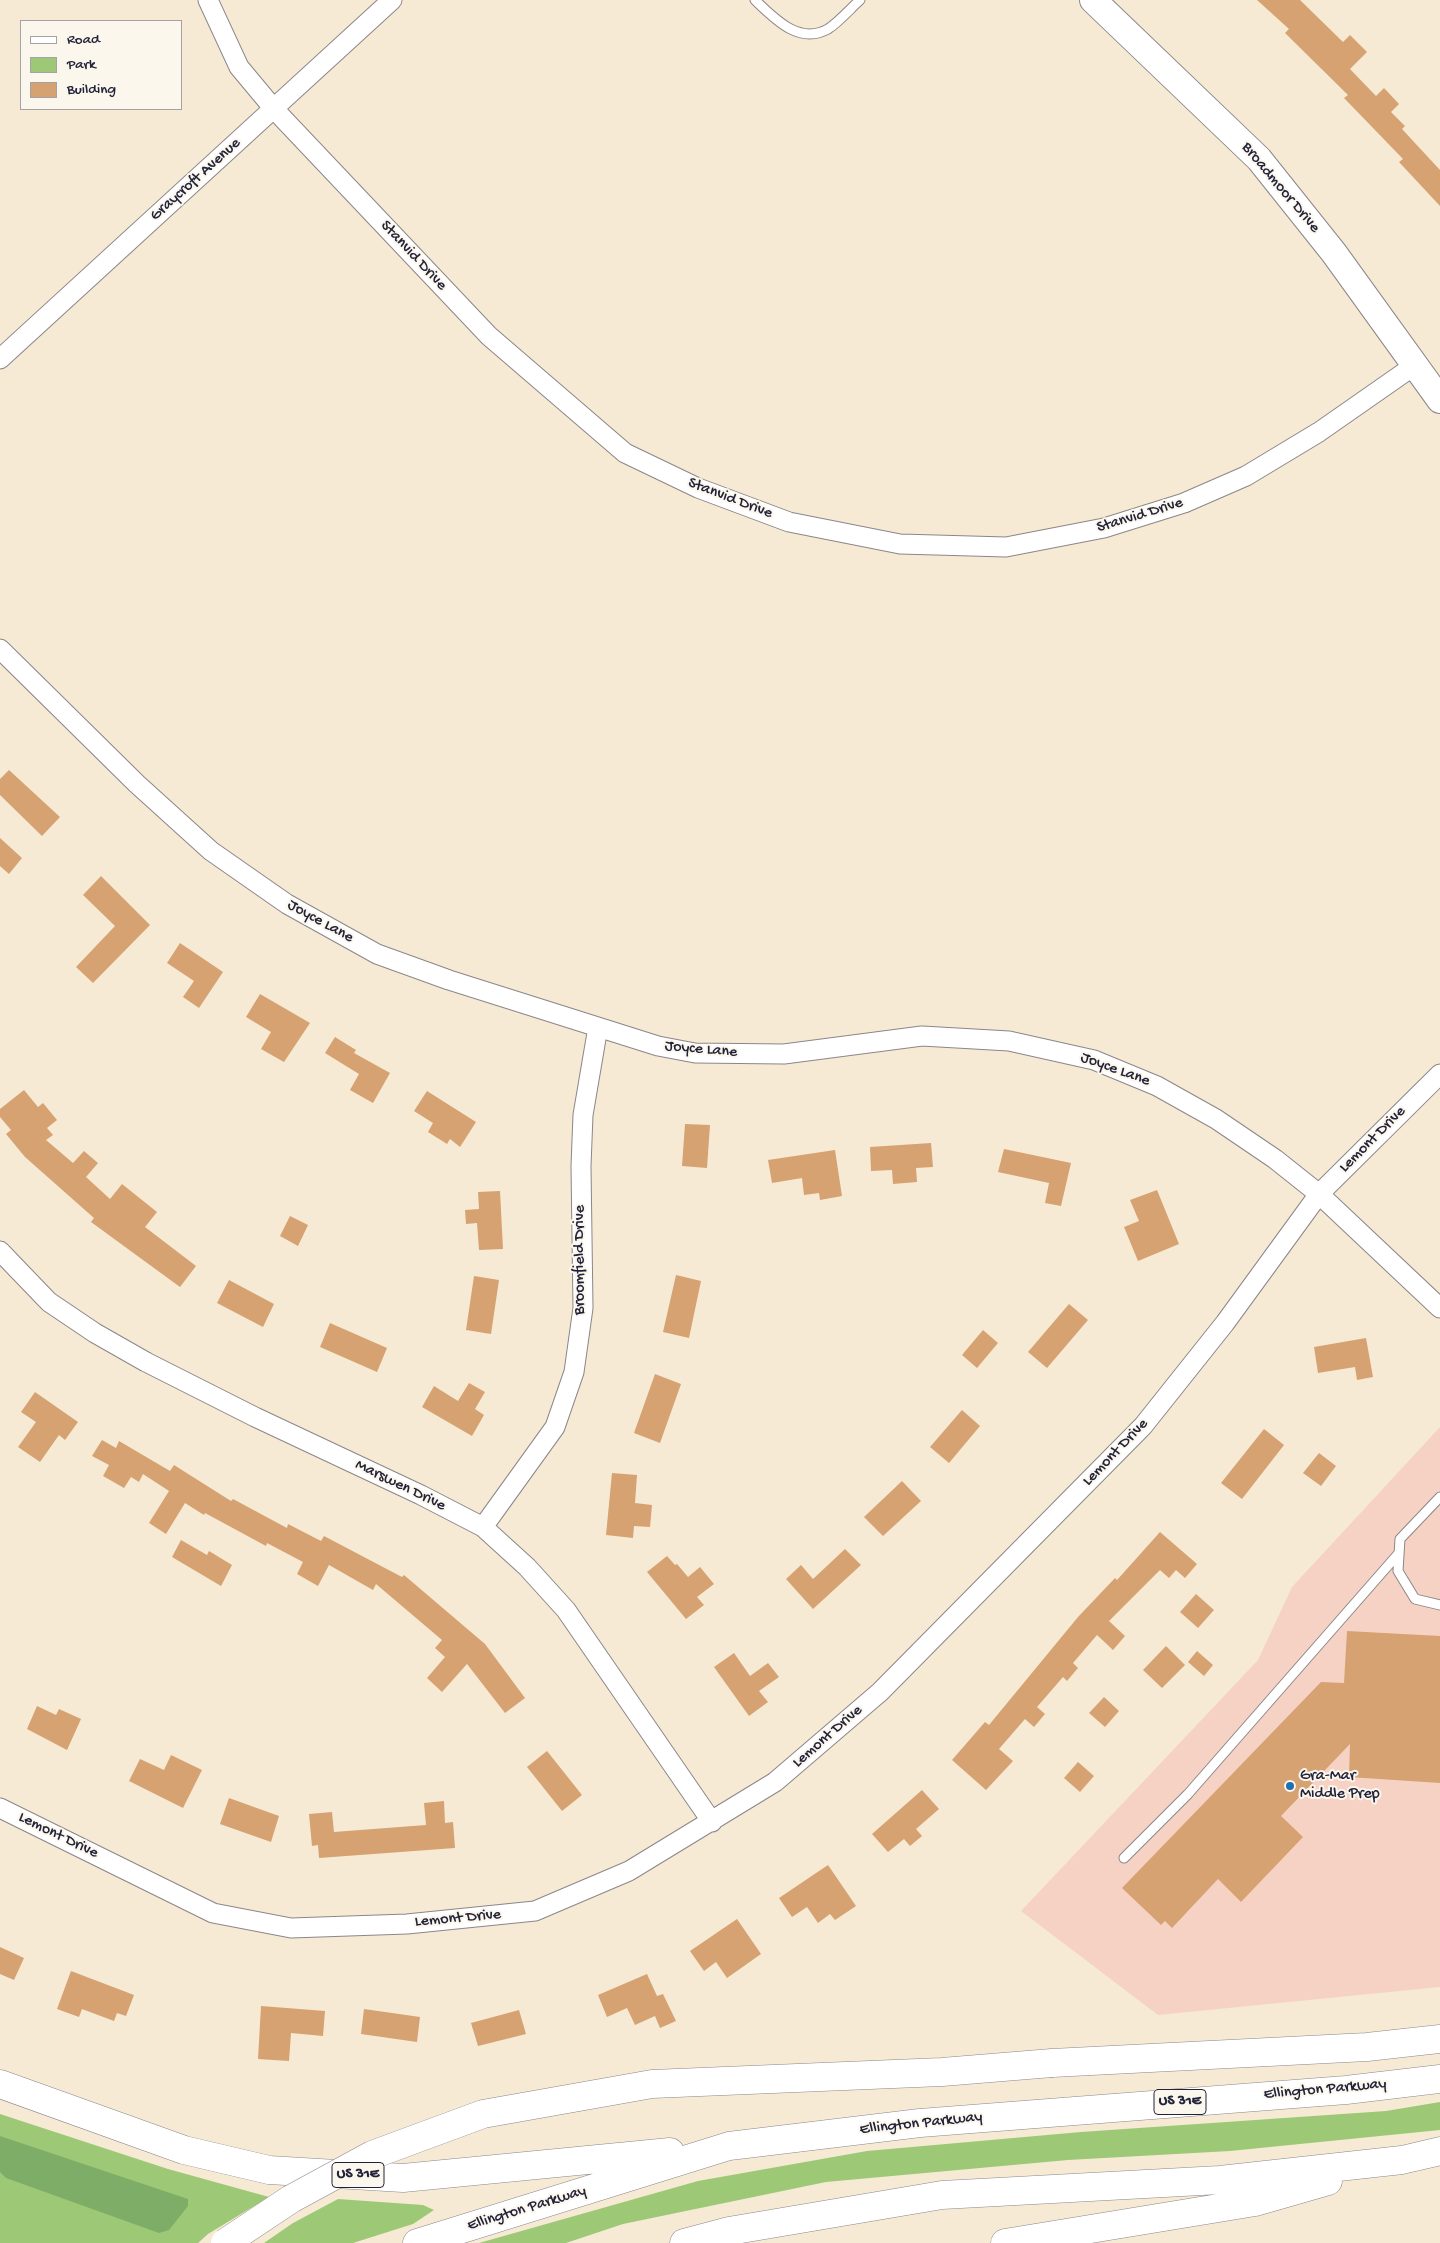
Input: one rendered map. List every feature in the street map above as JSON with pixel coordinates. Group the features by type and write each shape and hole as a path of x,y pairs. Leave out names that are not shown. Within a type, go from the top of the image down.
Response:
{"highway":[{"path":"225,2243 290,2198 372,2155 483,2114 652,2084 942,2072 1052,2063 1367,2047 1440,2039"},
{"name":"Ellington Parkway","path":"417,2243 729,2146 920,2123 1346,2090 1440,2079"},
{"name":"US 31E","path":"0,2084 184,2150 269,2170 403,2178 729,2146"},
{"path":"1005,2243 1255,2202 1440,2151"},
{"path":"684,2243 729,2231 942,2195 1220,2180 1402,2160"}],"main road":[{"name":"Broadmoor Drive","path":"1093,0 1259,159 1334,253 1440,400"}],"street":[{"name":"Stanvid Drive","path":"208,0 239,67 274,109 489,336 625,453 698,488 789,522 900,544 1006,547 1104,528 1184,503 1246,476 1319,432 1415,365"},
{"name":"Graycroft Avenue","path":"0,359 392,0"},
{"name":"Joyce Lane","path":"0,649 137,784 211,851 287,904 377,954 449,980 658,1046 695,1053 784,1054 922,1036 1009,1041 1094,1060 1157,1086 1216,1119 1275,1159 1319,1194 1440,1308"},
{"name":"Broomfield Drive","path":"483,1527 555,1427 574,1372 584,1308 581,1166 583,1115 598,1027"},
{"name":"Lemont Drive","path":"0,1808 213,1913 292,1928 407,1924 535,1911 629,1871 775,1782 880,1692 1143,1426 1225,1323 1319,1194 1440,1074"},
{"name":"Marswen Drive","path":"0,1251 49,1302 96,1333 146,1362 255,1418 422,1495 483,1527 527,1567 566,1610 712,1822"}],"lane":[{"path":"755,0 792,31 810,35 828,28 860,0"},
{"path":"1440,1497 1400,1539 1398,1571 1415,1599 1440,1605"},
{"path":"1124,1858 1188,1794 1399,1552"}],"shaded area":[{"name":"Gra-Mar Middle Prep","path":"1440,1427 1440,1987 1158,2015 1021,1911 1258,1660 1292,1587"}],"green space":[{"path":"1440,2102 1440,2130 1230,2151 1068,2160 826,2182 623,2224 566,2243 479,2243 698,2181 867,2151 1081,2132 1386,2111"},
{"path":"0,2114 168,2169 269,2197 208,2234 198,2243 0,2243"},
{"path":"0,2136 188,2199 188,2206 169,2230 159,2233 6,2178 0,2172"},
{"path":"338,2199 423,2205 434,2210 413,2224 353,2243 264,2243 293,2223"}],"building":[{"path":"1257,0 1300,0 1343,42 1350,35 1367,52 1350,69 1376,96 1384,88 1399,104 1391,112 1405,126 1402,129 1440,170 1440,206 1399,162 1403,159 1344,98 1348,95 1285,33 1289,29"},
{"path":"9,770 60,817 42,836 0,795 0,779"},
{"path":"0,838 22,858 9,874 0,866"},
{"path":"101,876 150,925 93,983 76,967 115,926 83,895"},
{"path":"180,943 223,972 199,1008 183,997 194,981 167,963"},
{"path":"260,994 310,1023 284,1062 261,1049 271,1032 246,1017"},
{"path":"335,1037 356,1050 354,1053 390,1073 373,1103 350,1090 359,1074 325,1053"},
{"path":"24,1090 38,1107 43,1103 57,1120 47,1128 53,1135 46,1140 73,1163 84,1151 98,1163 86,1177 110,1199 122,1184 157,1212 145,1227 196,1266 180,1287 91,1222 94,1218 25,1157 6,1134 11,1130 0,1117 0,1109"},
{"path":"427,1091 476,1122 460,1147 450,1139 447,1144 428,1132 433,1123 414,1111"},
{"path":"685,1124 710,1125 707,1168 682,1166"},
{"path":"931,1143 933,1167 916,1168 917,1182 893,1184 892,1170 871,1171 870,1147"},
{"path":"1004,1149 1071,1163 1061,1206 1045,1203 1049,1183 998,1172"},
{"path":"835,1150 842,1196 820,1200 819,1193 804,1195 802,1178 772,1183 768,1160"},
{"path":"1157,1190 1179,1244 1138,1261 1124,1227 1139,1221 1130,1200"},
{"path":"500,1191 503,1249 479,1250 477,1223 466,1224 465,1210 479,1209 478,1192"},
{"path":"290,1216 308,1225 298,1246 280,1236"},
{"path":"676,1275 701,1281 689,1338 663,1332"},
{"path":"474,1276 499,1280 491,1334 466,1330"},
{"path":"229,1280 274,1304 263,1327 217,1303"},
{"path":"1069,1304 1088,1320 1047,1368 1028,1352"},
{"path":"330,1323 387,1348 377,1372 320,1347"},
{"path":"983,1330 998,1343 977,1368 962,1355"},
{"path":"1366,1338 1373,1377 1357,1380 1355,1367 1318,1373 1314,1347"},
{"path":"655,1374 681,1384 660,1443 634,1433"},
{"path":"469,1383 485,1392 475,1409 484,1415 472,1436 422,1407 434,1386 458,1401"},
{"path":"35,1392 78,1422 65,1440 59,1435 40,1462 18,1447 36,1422 21,1412"},
{"path":"962,1410 980,1426 949,1463 930,1447"},
{"path":"1264,1429 1284,1445 1242,1499 1221,1483"},
{"path":"102,1440 116,1448 119,1441 170,1471 174,1465 231,1501 233,1499 287,1528 288,1524 321,1541 324,1536 402,1577 404,1575 485,1644 525,1698 505,1713 467,1664 442,1692 427,1678 445,1657 435,1648 442,1640 376,1584 373,1590 329,1565 318,1586 297,1574 303,1562 267,1543 266,1546 205,1513 204,1515 185,1503 166,1534 149,1523 169,1491 143,1474 139,1482 131,1477 124,1488 103,1476 109,1465 92,1456"},
{"path":"1319,1453 1336,1466 1321,1486 1303,1473"},
{"path":"612,1473 637,1475 635,1503 652,1505 650,1527 634,1526 633,1538 606,1535"},
{"path":"902,1481 921,1501 883,1536 864,1517"},
{"path":"1160,1532 1197,1564 1185,1578 1176,1570 1169,1578 1160,1570 1109,1621 1125,1636 1113,1650 1097,1635 1073,1663 1078,1668 1067,1681 1063,1677 1037,1707 1045,1714 1034,1727 1025,1719 999,1749 1013,1761 986,1790 952,1760 985,1722 989,1725 1078,1617 1115,1578 1117,1580"},
{"path":"181,1540 207,1555 209,1551 232,1565 221,1586 172,1557"},
{"path":"845,1549 861,1565 813,1609 786,1579 801,1565 813,1579"},
{"path":"667,1556 688,1577 700,1567 714,1584 697,1597 704,1605 686,1619 647,1572"},
{"path":"1196,1594 1214,1610 1198,1628 1180,1612"},
{"path":"1347,1631 1440,1636 1440,1783 1349,1777 1350,1744 1281,1816 1303,1837 1241,1902 1218,1879 1172,1928 1165,1921 1161,1925 1122,1888 1321,1682 1344,1683"},
{"path":"1166,1646 1185,1665 1162,1688 1143,1670"},
{"path":"1197,1651 1213,1665 1204,1676 1188,1662"},
{"path":"734,1653 750,1676 768,1663 779,1677 759,1691 768,1702 749,1716 714,1667"},
{"path":"1104,1697 1119,1711 1105,1727 1089,1713"},
{"path":"37,1706 56,1715 59,1709 81,1719 67,1750 27,1729"},
{"path":"547,1751 582,1795 562,1811 527,1767"},
{"path":"171,1755 202,1770 183,1808 129,1781 140,1759 164,1770"},
{"path":"1078,1762 1094,1776 1080,1792 1064,1778"},
{"path":"922,1790 939,1809 916,1829 922,1836 910,1846 904,1839 888,1852 872,1834"},
{"path":"229,1798 279,1816 271,1842 220,1824"},
{"path":"444,1801 445,1823 453,1822 455,1848 319,1858 318,1845 312,1846 309,1814 332,1812 334,1832 426,1825 424,1803"},
{"path":"828,1865 856,1906 835,1920 830,1914 818,1923 807,1907 792,1917 779,1898"},
{"path":"737,1919 761,1954 727,1978 716,1962 704,1971 690,1951"},
{"path":"0,1947 24,1958 14,1980 0,1974"},
{"path":"71,1971 134,1995 126,2016 117,2013 114,2021 82,2009 79,2017 57,2009"},
{"path":"647,1974 657,1996 663,1994 676,2021 660,2028 655,2016 635,2025 627,2008 607,2017 598,1995"},
{"path":"261,2006 325,2011 323,2036 291,2033 289,2061 258,2059"},
{"path":"364,2009 420,2017 417,2042 361,2034"},
{"path":"519,2010 526,2034 478,2046 471,2023"}],"place":[{"name":"Gra-Mar Middle Prep","path":"1290,1786"}]}
